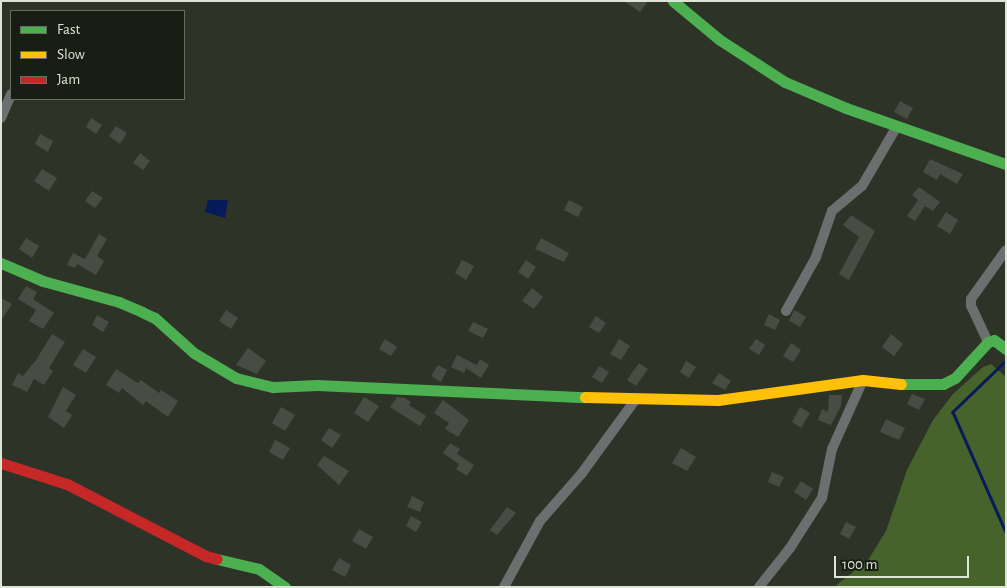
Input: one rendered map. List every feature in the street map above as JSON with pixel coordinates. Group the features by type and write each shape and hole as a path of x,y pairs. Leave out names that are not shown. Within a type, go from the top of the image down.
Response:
{"street":[{"path":"673,1 720,40 785,82 897,126 1006,164"},
{"path":"1,118 10,96"},
{"path":"786,310 816,257 832,211 862,186 897,126"},
{"path":"988,342 971,306 971,299 1006,250"},
{"path":"1,263 43,281 119,302 155,318 194,353 236,378 255,385 636,399 718,400 792,392 863,380 922,386 943,384 955,378 988,342 994,340 1006,349"},
{"path":"759,587 790,548 822,498 832,449 863,380"},
{"path":"504,587 540,521 582,473 636,399"},
{"path":"1,463 67,484 206,556 259,569 285,587"}],"green space":[{"path":"991,364 1006,377 1006,587 834,587 868,560 886,531 907,470 933,420 953,394 983,367"}],"shaded area":[{"path":"208,200 228,200 225,218 205,212"}],"building":[{"path":"624,1 648,1 640,12"},
{"path":"900,101 913,108 907,119 894,112"},
{"path":"91,118 102,125 96,134 86,127"},
{"path":"116,126 127,133 120,144 109,136"},
{"path":"40,134 53,141 48,152 35,144"},
{"path":"140,153 150,161 143,170 133,163"},
{"path":"930,159 963,174 957,184 940,174 937,180 923,172"},
{"path":"42,169 57,178 49,191 34,181"},
{"path":"919,187 940,202 933,211 925,206 915,221 907,216 918,200 912,195"},
{"path":"92,191 103,198 95,208 85,201"},
{"path":"569,200 583,207 578,217 564,210"},
{"path":"946,212 958,220 950,234 937,226"},
{"path":"851,215 875,231 849,280 839,274 859,237 843,225"},
{"path":"99,234 107,239 97,256 104,261 96,275 77,264 75,268 67,265 73,253 85,259"},
{"path":"26,238 39,246 32,258 19,249"},
{"path":"541,238 569,253 564,262 535,249"},
{"path":"462,260 474,266 466,280 455,273"},
{"path":"526,260 536,267 528,279 518,272"},
{"path":"26,286 37,292 33,299 54,313 43,329 29,321 36,310 18,299"},
{"path":"532,288 543,297 534,309 522,301"},
{"path":"1,298 12,304 1,321"},
{"path":"226,310 238,318 231,329 219,321"},
{"path":"794,310 806,317 800,327 789,321"},
{"path":"769,314 780,320 775,330 764,325"},
{"path":"97,315 109,322 103,332 92,325"},
{"path":"596,316 606,323 599,333 589,327"},
{"path":"473,322 488,329 483,338 468,331"},
{"path":"52,334 65,342 49,368 53,371 44,385 34,379 27,392 12,385 18,373 23,376 36,360"},
{"path":"891,334 903,344 894,356 882,347"},
{"path":"385,339 397,347 391,356 379,349"},
{"path":"619,339 630,346 621,360 610,354"},
{"path":"756,339 765,345 759,355 749,349"},
{"path":"791,343 801,350 793,362 783,356"},
{"path":"248,348 266,361 257,374 236,365"},
{"path":"83,349 96,357 86,373 73,365"},
{"path":"457,355 477,365 480,359 489,365 481,378 466,368 464,373 451,367"},
{"path":"686,361 696,367 689,378 680,372"},
{"path":"639,363 648,369 636,386 627,380"},
{"path":"438,365 447,370 441,382 431,376"},
{"path":"599,366 609,372 602,383 592,377"},
{"path":"116,369 138,383 141,380 159,393 161,390 178,401 168,417 146,401 143,405 122,388 119,393 106,385"},
{"path":"719,373 731,381 725,390 712,383"},
{"path":"63,387 76,395 66,411 72,415 64,428 48,417"},
{"path":"912,394 925,399 919,410 907,404"},
{"path":"829,395 842,395 841,406 831,425 818,420 822,409 828,412"},
{"path":"364,397 379,406 368,422 354,413"},
{"path":"397,397 405,398 411,402 409,405 426,416 420,426 390,407"},
{"path":"443,400 469,420 458,437 445,429 449,423 434,413"},
{"path":"281,407 295,415 285,431 272,423"},
{"path":"800,407 810,413 801,428 792,422"},
{"path":"886,419 905,428 899,440 880,432"},
{"path":"329,428 341,435 332,448 321,440"},
{"path":"275,440 290,448 283,460 269,452"},
{"path":"450,443 460,449 457,454 474,465 467,476 456,469 459,464 443,453"},
{"path":"681,448 696,457 687,471 672,463"},
{"path":"324,456 349,471 339,485 317,465"},
{"path":"772,472 784,477 779,487 768,482"},
{"path":"801,481 813,489 806,500 794,492"},
{"path":"412,496 424,502 420,512 407,507"},
{"path":"507,507 516,513 497,535 490,530"},
{"path":"411,516 422,522 416,532 406,526"},
{"path":"846,522 856,527 849,539 840,534"},
{"path":"359,529 373,537 366,549 352,541"},
{"path":"339,558 351,565 345,577 332,570"}],"waterway":[{"path":"1006,361 953,412 1006,532"}],"traffic: fast":[{"path":"673,1 720,40 785,82 846,108 1006,164"},
{"path":"1,263 43,281 119,302 142,312 155,318 194,353 236,378 273,387 317,385 585,397"},
{"path":"901,384 943,384 955,378 988,342 994,340 1006,349"},
{"path":"217,559 259,569 285,587"}],"traffic: slow":[{"path":"585,397 718,400 863,380 901,384"}],"traffic: jam":[{"path":"1,463 67,484 206,556 217,559"}]}
